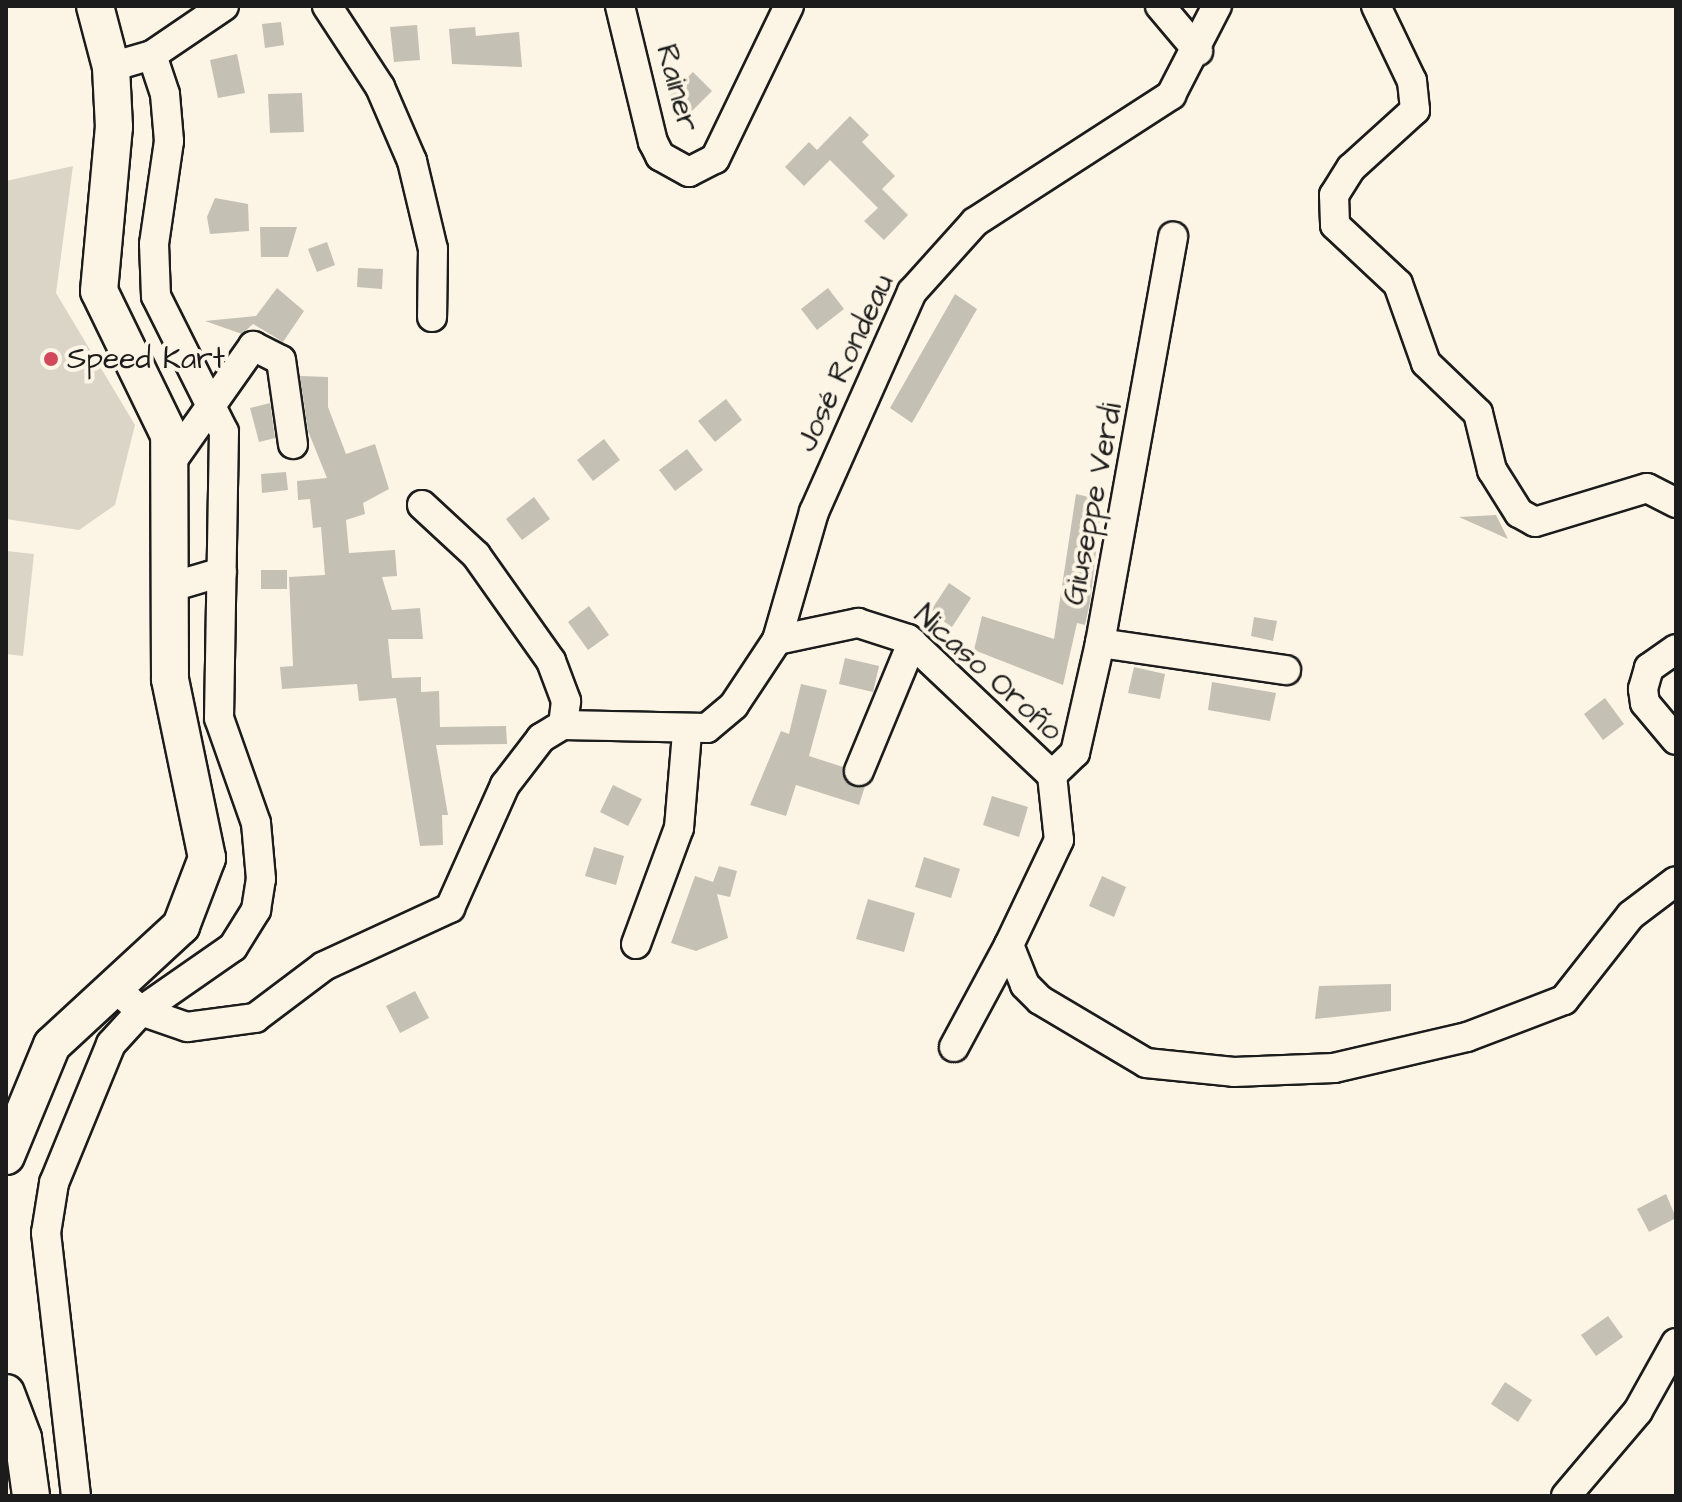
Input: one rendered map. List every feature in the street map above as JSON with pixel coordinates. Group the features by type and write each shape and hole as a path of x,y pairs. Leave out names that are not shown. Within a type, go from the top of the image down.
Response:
{"main road":[{"path":"6,1156 52,1045 112,985 181,926 207,858 174,718 172,461 163,416 99,291 114,127 111,67 95,6"},
{"path":"6,1393 23,1438 31,1496"}],"street":[{"path":"111,67 152,55 224,6"},
{"path":"327,6 380,87 412,161 433,249 432,317"},
{"name":"Rainer","path":"620,6 653,142 660,156 689,172 715,159 789,6"},
{"path":"1160,6 1198,51"},
{"name":"José Rondeau","path":"777,640 814,512 926,272 975,222 1157,107 1198,51 1217,6"},
{"path":"1376,6 1412,81 1415,110 1351,168 1334,195 1333,211 1343,237 1398,284 1412,316 1426,363 1478,413 1492,470 1519,513 1535,522 1647,488 1676,503"},
{"path":"76,1496 46,1233 50,1204 97,1069 141,1011 233,947 256,910 256,823 219,718 224,432 156,296 154,244 169,141 165,94 152,55"},
{"name":"Giuseppe Verdi","path":"1052,775 1075,753 1100,643 1173,236"},
{"path":"172,461 242,354 265,346 281,360 293,444"},
{"path":"422,505 476,555 551,661 566,701 563,725"},
{"path":"171,587 222,572"},
{"name":"Nicaso Oroño","path":"777,640 876,623 912,643 1052,775 1059,840 1009,945 954,1047"},
{"path":"112,985 141,1011 187,1027 255,1018 324,966 450,908 505,785 541,738 563,725 687,732 724,717 777,640"},
{"path":"859,771 912,643"},
{"path":"1100,643 1286,670"},
{"path":"1676,649 1649,668 1643,689 1655,718 1676,740"},
{"path":"636,944 679,828 687,732"},
{"path":"1009,945 1025,985 1040,1000 1146,1063 1234,1072 1334,1068 1467,1037 1564,1000 1631,915 1675,879"},
{"path":"1566,1496 1638,1411 1676,1343"}],"shaded area":[{"name":"Speed Kart","path":"73,166 56,293 135,425 115,505 79,530 6,519 6,181"},
{"path":"6,551 34,554 23,656 6,654"}],"building":[{"path":"281,22 284,45 265,48 262,24"},
{"path":"417,25 420,60 394,62 390,27"},
{"path":"475,27 476,36 519,32 522,67 452,64 449,29"},
{"path":"237,54 245,93 218,98 210,60"},
{"path":"693,72 712,91 687,116 668,97"},
{"path":"302,93 304,132 270,133 268,94"},
{"path":"850,116 869,135 862,142 895,176 882,189 908,215 884,240 864,221 878,208 830,160 804,186 785,167 809,142 817,150"},
{"path":"215,198 248,204 249,231 210,234 207,217"},
{"path":"260,227 297,227 288,257 261,257"},
{"path":"327,242 335,265 317,272 308,249"},
{"path":"358,268 383,269 382,289 357,287"},
{"path":"277,288 304,311 283,342 253,324 242,334 205,321 256,316"},
{"path":"828,288 844,309 817,330 801,309"},
{"path":"955,294 977,309 912,423 890,408"},
{"path":"300,376 328,377 328,407 346,454 375,444 389,489 363,503 365,514 346,520 349,553 395,550 397,576 382,577 392,610 420,608 423,639 388,639 392,678 421,677 421,692 439,691 440,727 506,726 507,744 436,745 448,815 442,815 443,845 420,846 396,698 359,701 357,684 282,689 280,667 293,666 289,577 325,575 321,527 313,528 310,499 298,500 297,481 327,478 308,431"},
{"path":"726,399 742,420 715,442 698,421"},
{"path":"270,403 275,438 259,442 250,408"},
{"path":"604,439 620,460 593,481 577,460"},
{"path":"687,449 703,470 675,491 659,470"},
{"path":"286,472 288,490 262,493 261,474"},
{"path":"1076,494 1102,500 1090,602 1085,625 1077,623 1063,685 974,650 982,616 1054,639"},
{"path":"534,497 550,519 522,540 506,519"},
{"path":"1496,515 1508,539 1459,517"},
{"path":"261,570 287,570 287,589 261,589"},
{"path":"949,583 971,598 952,627 930,612"},
{"path":"589,606 609,635 588,650 568,622"},
{"path":"1254,617 1277,621 1273,641 1251,636"},
{"path":"845,658 879,666 873,692 839,684"},
{"path":"1134,667 1165,674 1160,699 1128,693"},
{"path":"1212,682 1276,693 1270,721 1208,710"},
{"path":"801,684 827,690 809,756 843,767 846,782 865,786 859,805 796,785 786,816 750,805 781,731 789,734"},
{"path":"1605,698 1624,724 1603,740 1584,714"},
{"path":"613,785 642,799 628,826 600,812"},
{"path":"992,796 1028,807 1019,837 983,825"},
{"path":"594,847 624,856 616,885 585,876"},
{"path":"924,857 960,869 951,898 915,887"},
{"path":"719,866 737,871 730,897 717,894 728,938 696,951 671,943 695,876 713,882"},
{"path":"1102,876 1126,887 1114,917 1089,906"},
{"path":"868,899 915,913 904,952 856,939"},
{"path":"1391,984 1391,1011 1315,1019 1319,986"},
{"path":"415,991 429,1018 400,1033 386,1006"},
{"path":"1666,1194 1676,1218 1649,1232 1637,1209"},
{"path":"1608,1316 1623,1337 1596,1356 1581,1335"},
{"path":"1505,1382 1532,1400 1518,1422 1491,1404"}],"place":[{"name":"Speed Kart","path":"51,359"}]}
